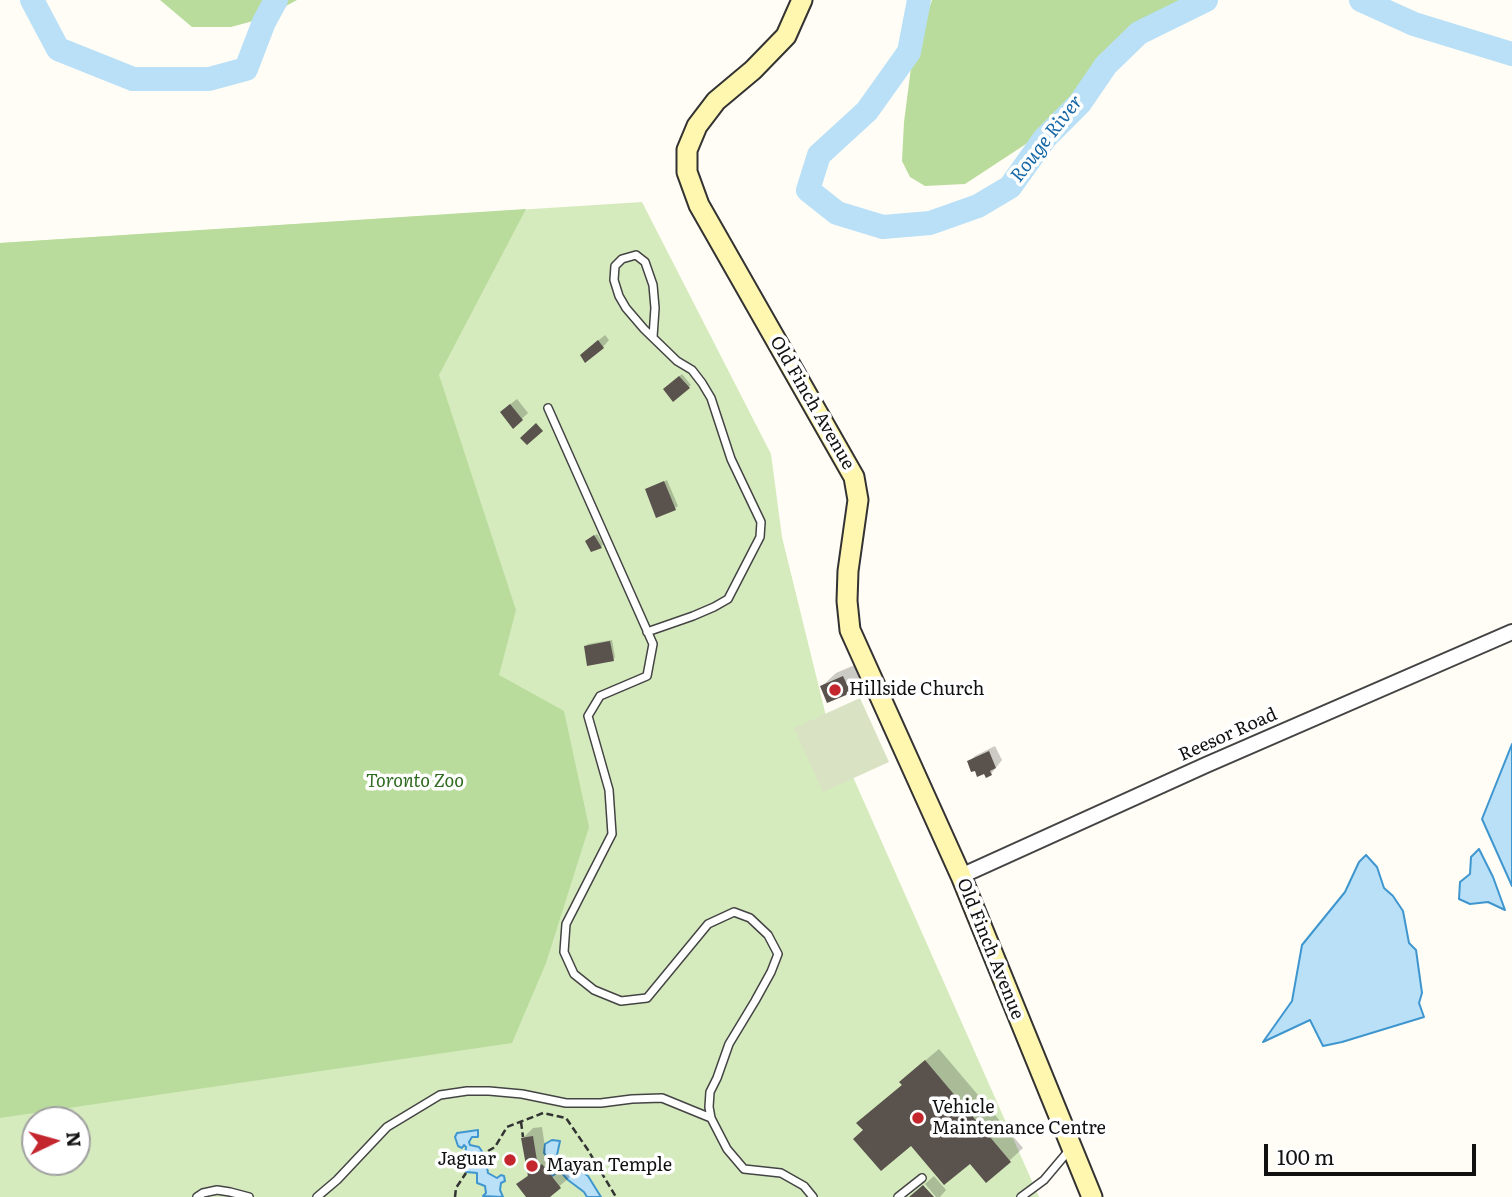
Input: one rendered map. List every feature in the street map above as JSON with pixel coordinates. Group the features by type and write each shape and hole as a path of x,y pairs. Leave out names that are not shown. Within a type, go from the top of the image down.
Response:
{"street":[{"name":"Old Finch Avenue","path":"802,0 786,36 753,70 716,101 696,126 687,150 687,172 699,205 854,477 858,500 848,571 850,630 961,876 1092,1197"},
{"name":"Reesor Road","path":"961,876 1206,765 1512,632"}],"lane":[{"path":"647,632 693,616 728,599 760,537 761,522 731,459 707,391 692,370 677,361 653,337 626,308 619,296 614,280 615,266 622,259 635,255 645,262 653,285 653,337"},
{"path":"548,408 653,644 647,676 600,696 588,716 609,790 612,834 566,924 564,952 574,974 594,990 621,1001 648,998 708,924 734,912 750,918 768,935 778,954 761,991 729,1044 710,1092 709,1107 711,1118 727,1149 744,1169 781,1174 804,1186 813,1197"},
{"path":"317,1197 337,1180 387,1127 440,1095 489,1091 522,1094 566,1103 662,1098 711,1118"},
{"path":"1021,1197 1044,1180 1071,1148"},
{"path":"898,1197 922,1178"},
{"path":"197,1197 217,1190 249,1197"}],"path":[{"path":"488,1151 495,1147 508,1127 543,1113 566,1118 616,1197"},
{"path":"521,1122 523,1137"},
{"path":"454,1197 456,1188 466,1173"}],"green space":[{"path":"160,0 297,0 264,18 231,27 192,27"},
{"path":"932,0 1192,0 1150,24 1026,144 965,184 925,186 910,177 902,161 912,60"},
{"name":"Toronto Zoo","path":"642,202 771,454 782,537 826,716 1039,1197 0,1197 0,243"},
{"path":"526,209 439,375 516,610 499,675 564,711 589,827 546,963 512,1043 82,1106 21,1106 21,1115 0,1118 0,243"},
{"path":"860,698 889,762 823,792 794,728"}],"water":[{"path":"1512,744 1512,886 1482,819"},
{"path":"1479,849 1505,910 1488,902 1470,904 1459,899 1460,882 1470,874 1471,857"},
{"path":"1366,855 1377,867 1384,888 1403,911 1409,943 1416,950 1422,993 1419,1003 1424,1017 1323,1046 1310,1020 1263,1042 1292,1001 1302,945 1345,892 1359,862"},
{"path":"478,1130 478,1137 472,1137 470,1145 479,1147 485,1156 488,1173 497,1178 504,1176 505,1181 501,1183 500,1190 503,1197 483,1196 486,1193 485,1186 477,1183 477,1173 466,1172 464,1166 470,1167 472,1163 465,1156 466,1147 458,1146 455,1137 457,1133"},
{"path":"552,1140 560,1141 557,1155 588,1176 601,1197 587,1197 560,1171 552,1176 547,1170 552,1163 544,1153 545,1144"}],"building":[{"path":"598,340 604,348 585,363 580,355"},
{"path":"679,376 690,388 673,402 663,389"},
{"path":"510,404 523,420 513,429 500,412"},
{"path":"536,423 543,431 527,445 520,438"},
{"path":"664,481 676,510 656,518 645,489"},
{"path":"594,535 602,548 591,552 585,541"},
{"path":"610,641 614,661 587,666 584,646"},
{"name":"Hillside Church","path":"843,676 851,693 827,703 820,686"},
{"path":"989,751 996,768 990,771 992,775 986,778 984,774 977,777 975,771 971,772 967,761"},
{"name":"Vehicle Maintenance Centre","path":"925,1060 1011,1162 986,1183 970,1164 944,1185 911,1146 881,1171 853,1139 863,1130 856,1123 902,1085 899,1082"},
{"name":"Mayan Temple","path":"533,1136 538,1167 542,1164 561,1188 550,1197 526,1197 516,1184 528,1176 521,1138"},
{"path":"923,1185 934,1197 909,1197"}],"waterway":[{"name":"Rouge River","path":"32,0 58,49 133,79 209,79 246,69 264,22 276,0"},
{"name":"Rouge River","path":"919,0 909,52 867,111 819,155 808,190 837,213 883,227 930,223 978,206 1010,187 1045,138 1080,103 1106,65 1139,33 1206,0"},
{"name":"Rouge River","path":"1361,0 1414,24 1512,54"}],"place":[{"name":"Hillside Church","path":"835,690"},
{"name":"Vehicle Maintenance Centre","path":"918,1118"},
{"name":"Jaguar","path":"510,1160"},
{"name":"Mayan Temple","path":"532,1166"}]}
